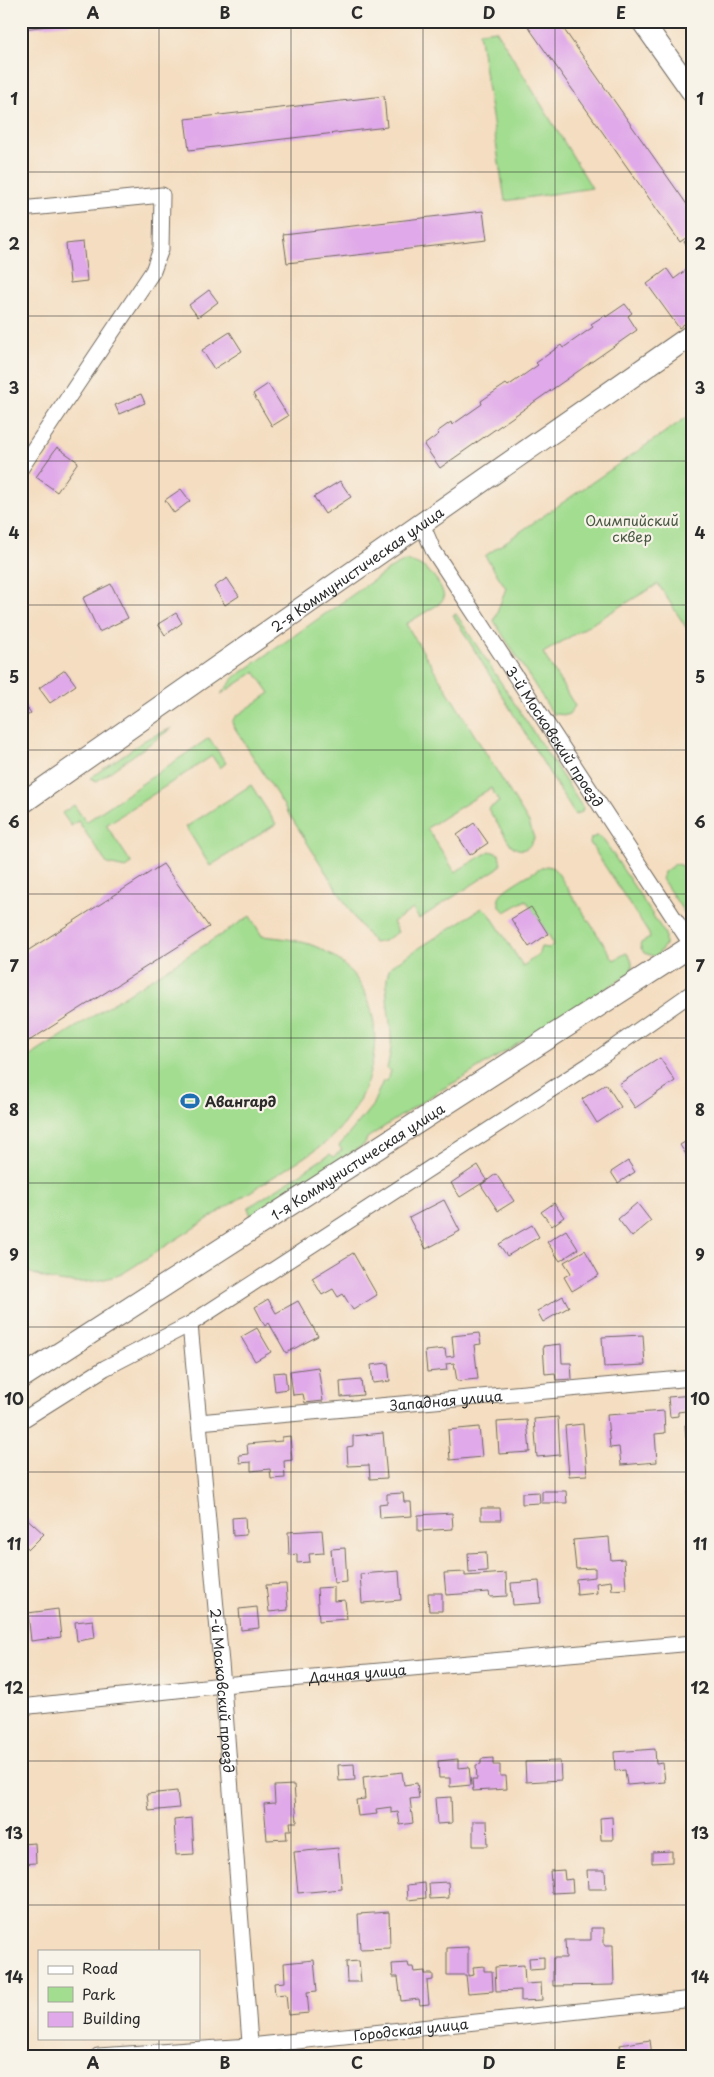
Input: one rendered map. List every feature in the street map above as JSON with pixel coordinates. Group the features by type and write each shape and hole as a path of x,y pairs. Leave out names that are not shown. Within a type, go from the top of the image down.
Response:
{"street":[{"path":"642,21 693,93"},
{"path":"21,209 162,194 161,249 153,271 21,468"},
{"name":"2-я Коммунистическая улица","path":"21,804 693,334"},
{"name":"3-й Московский проезд","path":"422,524 433,550 692,946"},
{"name":"1-я Коммунистическая улица","path":"21,1378 692,946"},
{"path":"21,1421 105,1368 190,1324 589,1066 693,992"},
{"name":"2-й Московский проезд","path":"190,1324 223,1686 251,2051"},
{"name":"Западная улица","path":"199,1422 693,1378"},
{"name":"Дачная улица","path":"21,1707 223,1686 693,1643"},
{"name":"Городская улица","path":"98,2056 251,2051 693,1998"}],"green space":[{"path":"496,30 592,188 505,201 479,32"},
{"name":"Олимпийский сквер","path":"693,413 693,638 658,584 543,653 575,706 568,715 553,714 494,621 506,588 485,556"},
{"path":"405,561 418,564 430,573 439,585 444,598 439,604 406,624 529,823 534,838 530,845 524,849 518,849 511,845 488,809 499,802 491,788 427,828 455,872 490,851 499,854 501,864 498,868 419,919 413,909 393,922 398,932 384,941 374,943 356,920 233,725 232,722 235,717 270,693 255,672 221,694 235,677 388,570"},
{"path":"456,614 583,808 582,812 575,815 453,615"},
{"path":"172,728 97,781 90,778 145,740"},
{"path":"209,738 226,763 220,768 212,756 106,825 132,864 126,868 107,864 78,821 71,826 62,813 74,805 86,822"},
{"path":"251,785 276,824 210,866 186,827"},
{"path":"601,837 609,848 665,934 665,945 656,957 644,953 640,946 641,943 650,938 649,934 590,843 591,838"},
{"path":"675,864 681,865 693,886 693,926 662,879 664,872"},
{"path":"546,866 552,867 557,872 614,960 626,953 630,957 631,973 439,1091 367,1138 365,1144 251,1216 249,1207 330,1154 333,1157 342,1150 339,1146 372,1106 383,1081 387,1081 390,1070 387,1069 391,1029 387,1000 387,981 391,966 482,908 489,913 523,966 538,955 541,947 549,948 553,946 551,939 526,900 505,912 500,906 499,901 501,894 509,887"},
{"name":"Авангард","path":"250,916 262,936 300,941 321,949 347,968 364,991 373,1017 374,1046 369,1074 358,1102 341,1126 320,1147 122,1274 96,1281 71,1282 46,1278 21,1268 21,1062"}],"building":[{"path":"21,21 77,21 77,23 21,29"},
{"path":"524,21 558,21 693,213 693,233 680,242"},
{"path":"384,96 387,127 189,150 185,119"},
{"path":"483,211 487,240 287,263 283,234"},
{"path":"693,235 693,255 684,242"},
{"path":"83,242 87,281 70,283 66,244"},
{"path":"693,265 693,317 679,328 647,284 667,269 674,279"},
{"path":"209,290 218,302 198,317 189,305"},
{"path":"625,304 632,313 628,316 637,330 440,468 424,445 439,434 437,432 451,422 452,425 482,404 481,401 506,384 508,386 538,365 536,363 561,345 563,348 593,327 591,324 605,315 606,317"},
{"path":"230,332 242,351 214,369 202,350"},
{"path":"268,384 288,416 272,426 253,394"},
{"path":"141,394 145,403 119,414 115,405"},
{"path":"57,447 78,462 57,492 36,477"},
{"path":"340,481 351,497 325,514 314,497"},
{"path":"181,489 190,501 174,513 165,500"},
{"path":"227,578 239,596 225,605 214,587"},
{"path":"111,584 128,618 99,632 83,598"},
{"path":"176,613 182,623 165,635 158,624"},
{"path":"65,670 76,685 50,703 39,688"},
{"path":"21,699 31,713 21,720"},
{"path":"474,823 488,843 470,855 457,835"},
{"path":"163,864 209,927 21,1046 21,955"},
{"path":"531,907 548,934 529,947 511,919"},
{"path":"660,1058 675,1081 635,1108 619,1084"},
{"path":"606,1084 621,1107 597,1123 582,1099"},
{"path":"693,1137 693,1161 691,1162 680,1145"},
{"path":"628,1161 635,1172 618,1183 611,1172"},
{"path":"478,1165 487,1180 460,1197 451,1183"},
{"path":"496,1174 514,1201 498,1211 481,1185"},
{"path":"444,1200 460,1231 426,1249 409,1218"},
{"path":"554,1203 564,1217 552,1226 541,1212"},
{"path":"637,1203 651,1221 632,1237 618,1219"},
{"path":"532,1225 539,1237 507,1256 499,1244"},
{"path":"566,1230 578,1249 560,1261 547,1242"},
{"path":"585,1250 599,1275 572,1291 564,1277 571,1273 564,1262"},
{"path":"353,1253 377,1295 353,1310 343,1294 338,1297 333,1289 322,1295 312,1278"},
{"path":"563,1296 569,1307 543,1322 537,1311"},
{"path":"268,1299 276,1313 298,1301 318,1336 286,1353 269,1323 265,1326 255,1307"},
{"path":"257,1328 271,1352 255,1361 241,1337"},
{"path":"479,1333 481,1344 474,1345 478,1379 457,1381 454,1363 446,1364 447,1370 427,1372 425,1351 445,1349 446,1357 454,1356 452,1336"},
{"path":"643,1335 645,1365 604,1367 602,1337"},
{"path":"561,1344 562,1363 571,1363 572,1379 556,1380 555,1373 545,1374 543,1346"},
{"path":"388,1363 390,1381 373,1383 371,1365"},
{"path":"318,1367 323,1401 305,1403 303,1394 293,1395 290,1371"},
{"path":"285,1372 287,1389 275,1391 273,1373"},
{"path":"361,1380 363,1395 341,1397 340,1382"},
{"path":"693,1395 693,1410 678,1412 678,1416 670,1417 668,1397"},
{"path":"664,1411 665,1433 655,1434 657,1462 621,1465 619,1447 610,1448 607,1415"},
{"path":"558,1417 560,1455 537,1457 534,1419"},
{"path":"527,1420 530,1452 499,1454 497,1422"},
{"path":"583,1424 587,1475 569,1476 565,1426"},
{"path":"693,1424 693,1437 686,1438 685,1425"},
{"path":"479,1427 482,1457 450,1460 448,1430"},
{"path":"383,1433 387,1478 370,1479 369,1465 348,1466 347,1447 353,1446 353,1436"},
{"path":"290,1436 292,1460 284,1461 285,1478 271,1479 270,1469 251,1471 251,1462 240,1463 239,1455 248,1454 247,1444 282,1441 282,1437"},
{"path":"542,1491 566,1491 567,1503 542,1503"},
{"path":"693,1491 693,1509 690,1509 688,1492"},
{"path":"539,1492 540,1503 522,1504 522,1493"},
{"path":"403,1493 404,1502 411,1502 412,1516 380,1518 379,1504 387,1503 387,1494"},
{"path":"481,1508 500,1508 501,1520 481,1520"},
{"path":"21,1513 44,1534 29,1549 21,1542"},
{"path":"452,1513 453,1529 418,1531 418,1515"},
{"path":"245,1517 246,1535 233,1536 232,1518"},
{"path":"322,1530 324,1553 309,1554 310,1562 297,1563 297,1554 289,1555 288,1532"},
{"path":"609,1537 611,1560 624,1559 626,1589 612,1590 611,1581 596,1583 597,1593 577,1595 576,1579 595,1577 595,1568 576,1569 573,1540"},
{"path":"345,1548 347,1582 334,1583 331,1549"},
{"path":"486,1552 487,1571 469,1572 468,1553"},
{"path":"399,1571 401,1600 362,1603 360,1574"},
{"path":"465,1572 465,1576 506,1573 507,1596 490,1597 489,1592 446,1595 444,1573"},
{"path":"539,1581 541,1603 513,1605 511,1583"},
{"path":"286,1584 288,1610 269,1612 266,1585"},
{"path":"334,1587 334,1601 345,1600 347,1619 319,1621 317,1588"},
{"path":"428,1593 442,1593 442,1611 429,1611"},
{"path":"257,1607 259,1628 241,1630 239,1609"},
{"path":"58,1609 61,1637 31,1641 28,1613"},
{"path":"93,1620 95,1638 77,1641 75,1622"},
{"path":"687,1738 693,1738 693,1760 687,1760"},
{"path":"655,1749 656,1764 663,1763 665,1782 627,1785 625,1770 615,1771 614,1752"},
{"path":"493,1758 493,1765 500,1765 500,1776 506,1776 507,1789 473,1791 472,1779 477,1779 476,1765 481,1764 481,1759"},
{"path":"458,1759 458,1768 469,1767 471,1785 450,1787 450,1778 439,1778 438,1761"},
{"path":"560,1761 561,1780 526,1782 525,1762"},
{"path":"354,1764 355,1780 339,1781 338,1765"},
{"path":"402,1772 404,1785 417,1783 419,1798 410,1799 413,1823 400,1825 398,1812 391,1813 391,1807 376,1809 377,1814 358,1816 356,1800 365,1799 363,1777"},
{"path":"294,1785 297,1822 290,1822 291,1830 286,1830 287,1839 267,1840 264,1804 275,1803 274,1786"},
{"path":"177,1791 179,1808 149,1811 147,1794"},
{"path":"451,1797 452,1823 437,1824 435,1798"},
{"path":"612,1817 613,1840 601,1840 600,1818"},
{"path":"192,1818 194,1854 176,1855 174,1820"},
{"path":"473,1821 487,1821 488,1846 473,1846"},
{"path":"35,1843 36,1863 21,1864 21,1844"},
{"path":"338,1848 342,1889 298,1893 294,1852"},
{"path":"672,1851 672,1862 652,1863 652,1852"},
{"path":"564,1870 565,1880 572,1879 573,1892 552,1893 550,1871"},
{"path":"587,1870 605,1870 606,1889 588,1889"},
{"path":"448,1882 449,1898 430,1899 429,1883"},
{"path":"425,1883 426,1898 408,1900 407,1885"},
{"path":"389,1912 390,1948 360,1949 358,1914"},
{"path":"591,1928 604,1928 604,1945 613,1945 614,1985 553,1986 553,1958 566,1958 565,1940 591,1940"},
{"path":"468,1947 468,1976 474,1975 473,1967 484,1966 484,1971 492,1971 493,1991 468,1993 466,1975 447,1975 447,1948"},
{"path":"544,1957 544,1969 530,1970 529,1958"},
{"path":"314,1960 317,1991 307,1992 309,2013 288,2015 286,1994 275,1995 274,1983 285,1982 284,1963"},
{"path":"359,1961 361,1982 347,1982 346,1962"},
{"path":"408,1963 409,1967 413,1967 414,1972 425,1971 425,1974 433,1974 433,1980 427,1981 429,2004 420,2005 419,1999 401,2001 398,1977 393,1977 392,1964"},
{"path":"524,1965 525,1984 541,1983 542,2000 521,2001 521,1990 496,1991 495,1967"},
{"path":"650,2040 652,2056 622,2056 620,2045"}],"place":[{"name":"Авангард","path":"190,1101"}]}
